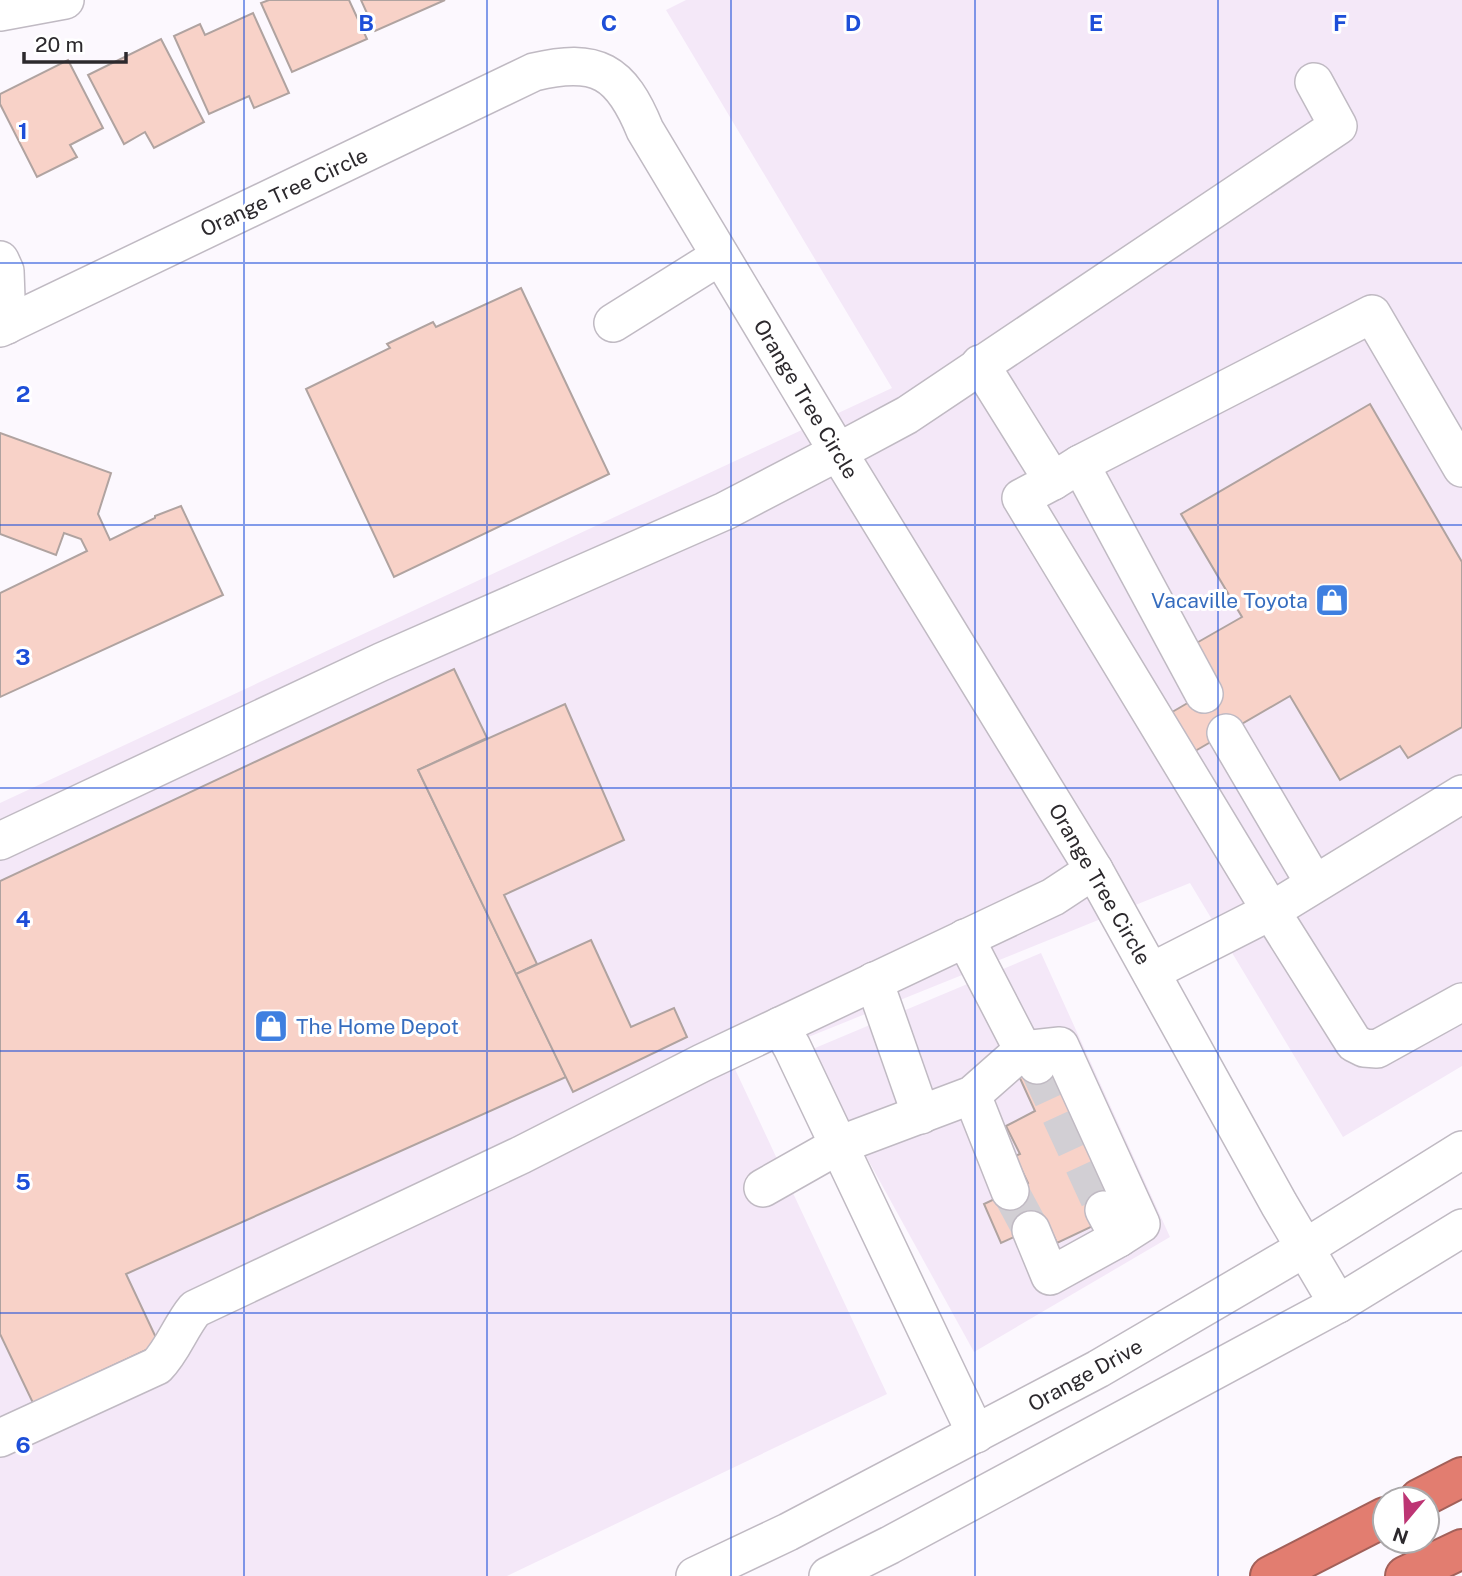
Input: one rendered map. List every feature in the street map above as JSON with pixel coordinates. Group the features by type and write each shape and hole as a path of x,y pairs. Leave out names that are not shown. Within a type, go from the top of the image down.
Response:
{"highway":[{"path":"1441,1488 1462,1477"},
{"path":"1270,1576 1371,1524"},
{"path":"1405,1576 1462,1549"}],"street":[{"path":"0,12 65,0"},
{"name":"Orange Tree Circle","path":"2,324 534,72 562,65 582,66 603,73 622,87 636,107 645,130 720,256 1094,870 1338,1304"},
{"path":"0,841 381,662 725,511 907,415 1339,127 1314,82"},
{"path":"613,323 720,256"},
{"path":"0,260 5,271 2,324"},
{"path":"1462,468 1372,314 1066,472 1021,498 1354,1043 1364,1048 1377,1049 1462,1002"},
{"path":"980,364 1066,472 1204,694"},
{"path":"1226,733 1314,883"},
{"path":"1151,972 1271,911 1462,794"},
{"path":"0,1438 157,1366 166,1357 185,1321 195,1309 522,1156 612,1107 1053,897 1094,870"},
{"path":"965,938 1030,1058"},
{"path":"874,981 921,1115"},
{"path":"780,1026 976,1434"},
{"path":"763,1188 839,1145 972,1096 1030,1058 1059,1046 1141,1224 1112,1224 1050,1276 1031,1230"},
{"path":"972,1096 1010,1191"},
{"name":"Orange Drive","path":"695,1576 788,1532 1098,1369 1305,1248 1462,1150"},
{"path":"828,1576 1338,1304 1462,1228"}],"shaded area":[{"path":"686,0 1462,0 1462,1066 1343,1137 1190,883 734,1067 887,1394 507,1576 0,1576 0,803 892,388 666,10"},
{"path":"1041,953 1170,1237 974,1352 808,1051"}],"building":[{"path":"269,0 349,0 367,39 292,72 261,3"},
{"path":"361,0 445,0 375,31"},
{"path":"253,13 289,93 254,108 249,96 209,114 174,36 200,24 205,35"},
{"path":"161,39 204,122 154,148 145,132 124,144 88,75"},
{"path":"68,60 103,128 70,145 77,157 37,177 0,104 0,94"},
{"path":"521,288 609,474 394,577 306,389 390,348 387,344 433,322 436,327"},
{"path":"1370,404 1462,562 1462,727 1408,758 1400,746 1340,780 1290,696 1190,754 1167,715 1210,690 1186,649 1242,617 1181,514"},
{"path":"0,433 111,473 98,514 110,540 155,516 181,506 223,595 0,697 0,593 87,551 81,539 64,533 56,555 0,534"},
{"name":"The Home Depot","path":"454,669 487,738 418,770 566,1077 126,1274 159,1344 33,1403 0,1334 0,881"},
{"path":"565,704 624,840 504,895 537,964 516,974 418,770"},
{"path":"591,940 631,1027 674,1008 687,1037 573,1092 516,974"},
{"path":"1051,1059 1119,1203 1093,1226 1057,1243 1047,1222 1001,1243 984,1204 1028,1183 1015,1156 1020,1154 1006,1126 1035,1111 1018,1074"}],"tunnel":[{"path":"1037,1065 1104,1210"},
{"path":"1010,1191 1031,1230"}],"place":[{"name":"Vacaville Toyota","path":"1332,600"},
{"name":"The Home Depot","path":"271,1026"}]}
